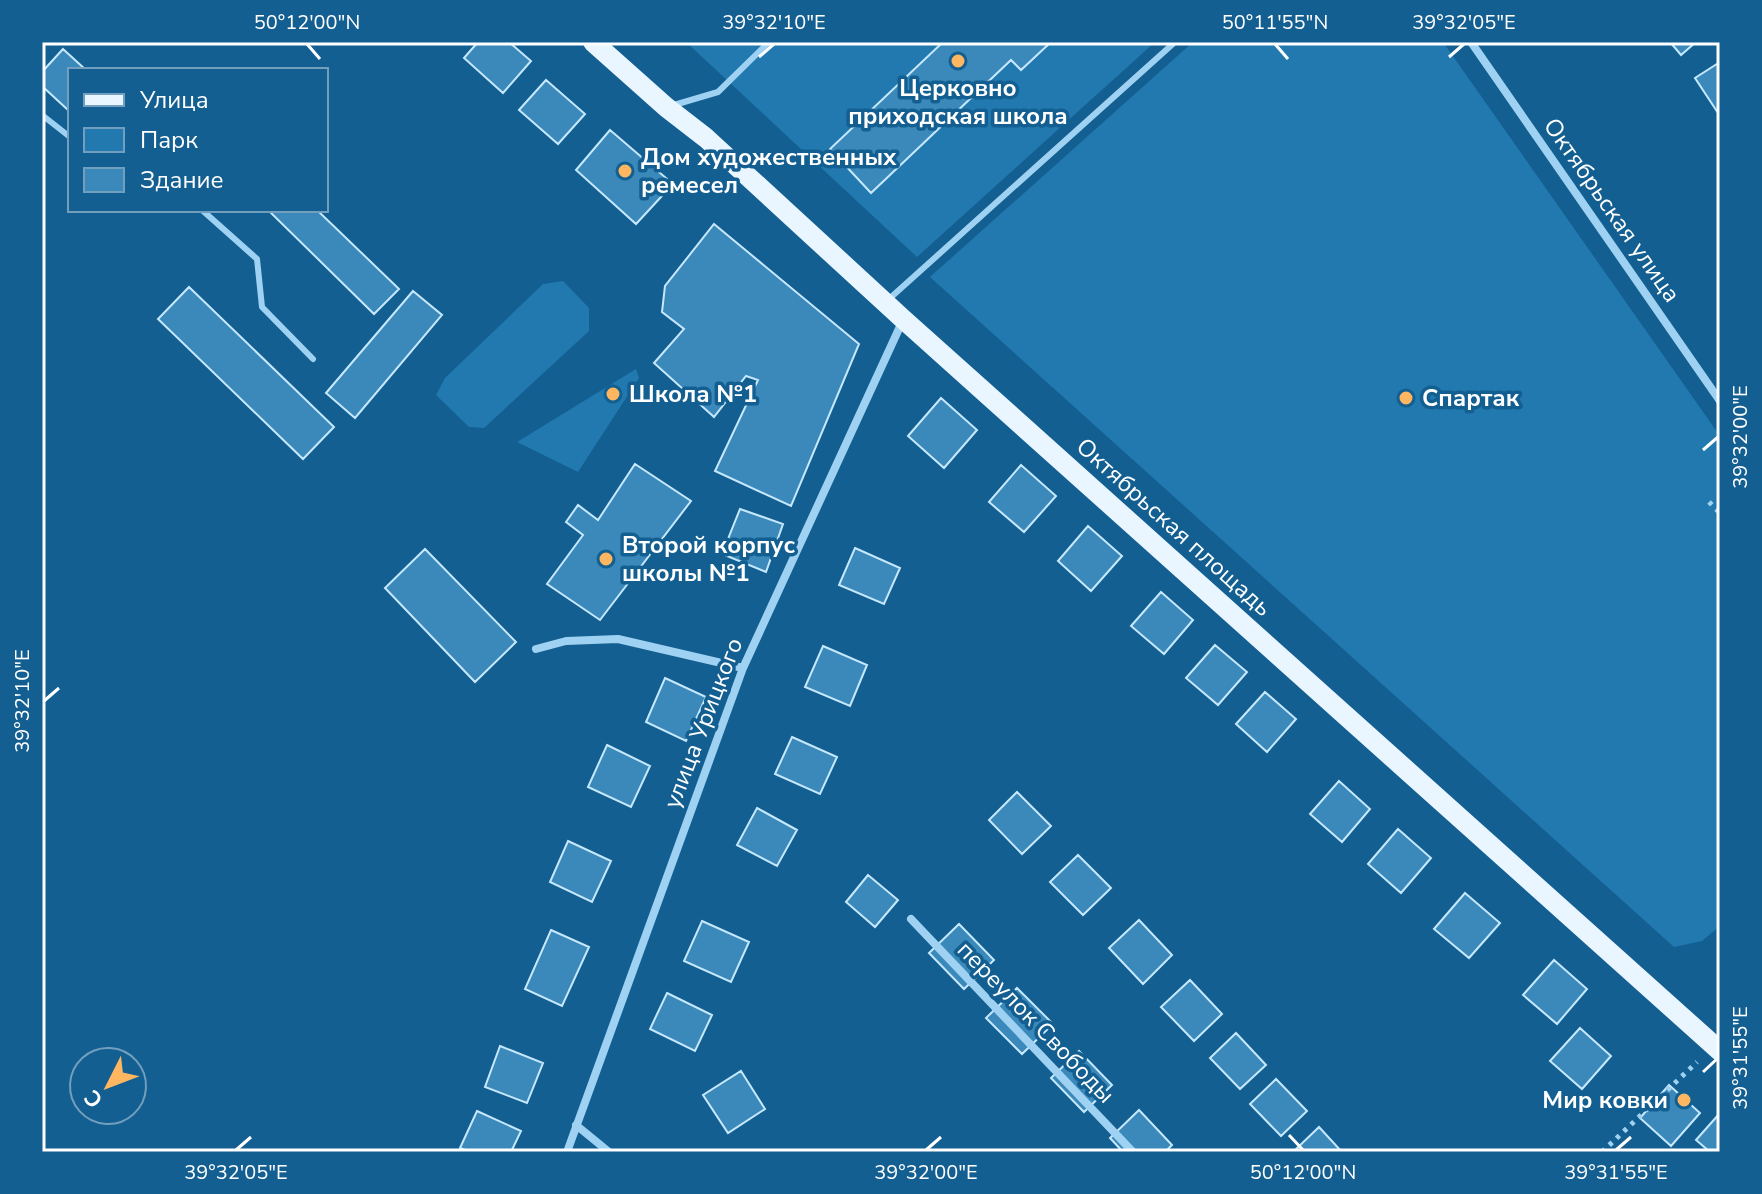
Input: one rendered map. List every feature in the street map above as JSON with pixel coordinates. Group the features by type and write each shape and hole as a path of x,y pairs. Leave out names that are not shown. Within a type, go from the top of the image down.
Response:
{"main road":[{"name":"Октябрьская площадь","path":"593,42 706,138 903,319 1717,1049"}],"street":[{"name":"Октябрьская улица","path":"1471,42 1720,401"},
{"name":"улица Урицкого","path":"567,1152 743,668 903,319"},
{"path":"536,649 566,641 618,639 743,668"},
{"name":"переулок Свободы","path":"911,919 1133,1152"},
{"path":"576,1125 609,1152"}],"lane":[{"path":"666,107 718,92 769,42"},
{"path":"886,301 1175,42"},
{"path":"42,115 68,135"},
{"path":"204,212 257,259 262,307 313,359"}],"path":[{"path":"1709,502 1720,513"},
{"path":"1602,1152 1717,1049"}],"green space":[{"path":"686,42 1155,42 917,257"},
{"path":"1193,42 1443,42 1720,436 1720,926 1702,941 1674,947 930,277"},
{"path":"563,281 589,308 589,331 484,428 469,427 436,395 445,378 543,284"},
{"path":"636,369 639,378 578,472 517,442"}],"building":[{"path":"478,42 509,42 531,61 503,93 464,58"},
{"path":"943,42 1051,42 1021,70 1011,60 871,193 830,149"},
{"path":"1670,42 1696,42 1681,55"},
{"path":"63,49 84,68 68,68 68,110 42,86 42,72"},
{"path":"1720,62 1720,116 1695,78"},
{"path":"546,80 585,114 558,144 519,110"},
{"path":"610,130 673,184 636,224 576,170"},
{"path":"270,212 319,212 399,289 374,314"},
{"path":"714,224 859,344 791,506 715,471 758,380 746,376 714,417 654,363 684,329 662,312 665,286"},
{"path":"189,287 334,427 303,459 158,319"},
{"path":"413,291 442,315 355,418 326,393"},
{"path":"941,398 977,430 944,468 908,436"},
{"name":"Второй корпус школы №1","path":"635,464 691,501 600,620 547,584 583,535 566,522 578,505 598,520"},
{"path":"1021,465 1056,496 1024,532 989,502"},
{"path":"740,509 783,524 766,572 722,554"},
{"path":"1088,526 1122,556 1091,591 1058,561"},
{"path":"855,548 900,568 884,604 839,585"},
{"path":"425,549 516,642 475,682 385,588"},
{"path":"1161,592 1193,620 1164,654 1131,626"},
{"path":"1215,645 1247,672 1218,705 1186,678"},
{"path":"823,646 867,665 850,706 805,687"},
{"path":"665,678 706,697 686,741 646,722"},
{"path":"1265,692 1296,719 1267,752 1236,724"},
{"path":"792,737 837,757 820,794 775,774"},
{"path":"607,745 650,766 631,807 588,787"},
{"path":"1339,781 1370,809 1342,842 1310,814"},
{"path":"1017,792 1051,826 1022,854 989,820"},
{"path":"757,808 797,830 777,866 737,845"},
{"path":"1398,829 1431,858 1401,893 1368,864"},
{"path":"568,841 611,861 592,902 550,882"},
{"path":"1078,855 1111,888 1083,915 1050,882"},
{"path":"868,875 898,900 875,927 846,902"},
{"path":"1465,893 1500,923 1469,958 1434,929"},
{"path":"1139,920 1172,955 1143,984 1109,948"},
{"path":"702,921 749,942 731,982 684,961"},
{"path":"959,924 994,960 964,989 929,953"},
{"path":"551,930 589,947 562,1006 525,989"},
{"path":"1554,960 1587,989 1557,1024 1523,995"},
{"path":"1190,980 1222,1014 1194,1041 1161,1007"},
{"path":"1017,988 1053,1024 1022,1054 986,1018"},
{"path":"667,993 712,1015 695,1051 650,1029"},
{"path":"1580,1028 1611,1056 1582,1089 1550,1061"},
{"path":"1236,1033 1266,1065 1240,1089 1210,1058"},
{"path":"500,1046 543,1063 527,1103 485,1087"},
{"path":"1079,1051 1112,1085 1084,1112 1051,1078"},
{"path":"741,1071 765,1109 728,1133 703,1095"},
{"path":"1276,1079 1307,1111 1281,1136 1250,1104"},
{"path":"1669,1085 1700,1113 1671,1146 1640,1118"},
{"path":"1139,1110 1172,1145 1165,1152 1123,1152 1110,1138"},
{"path":"477,1111 521,1131 511,1152 470,1152 460,1148"},
{"path":"1720,1113 1720,1152 1710,1152 1696,1140"},
{"path":"1319,1127 1342,1152 1293,1152"}],"place":[{"name":"Церковно приходская школа","path":"958,61"},
{"name":"Дом художественных ремесел","path":"625,171"},
{"name":"Школа №1","path":"613,394"},
{"name":"Спартак","path":"1406,398"},
{"name":"Второй корпус школы №1","path":"606,559"},
{"name":"Мир ковки","path":"1684,1100"}]}
